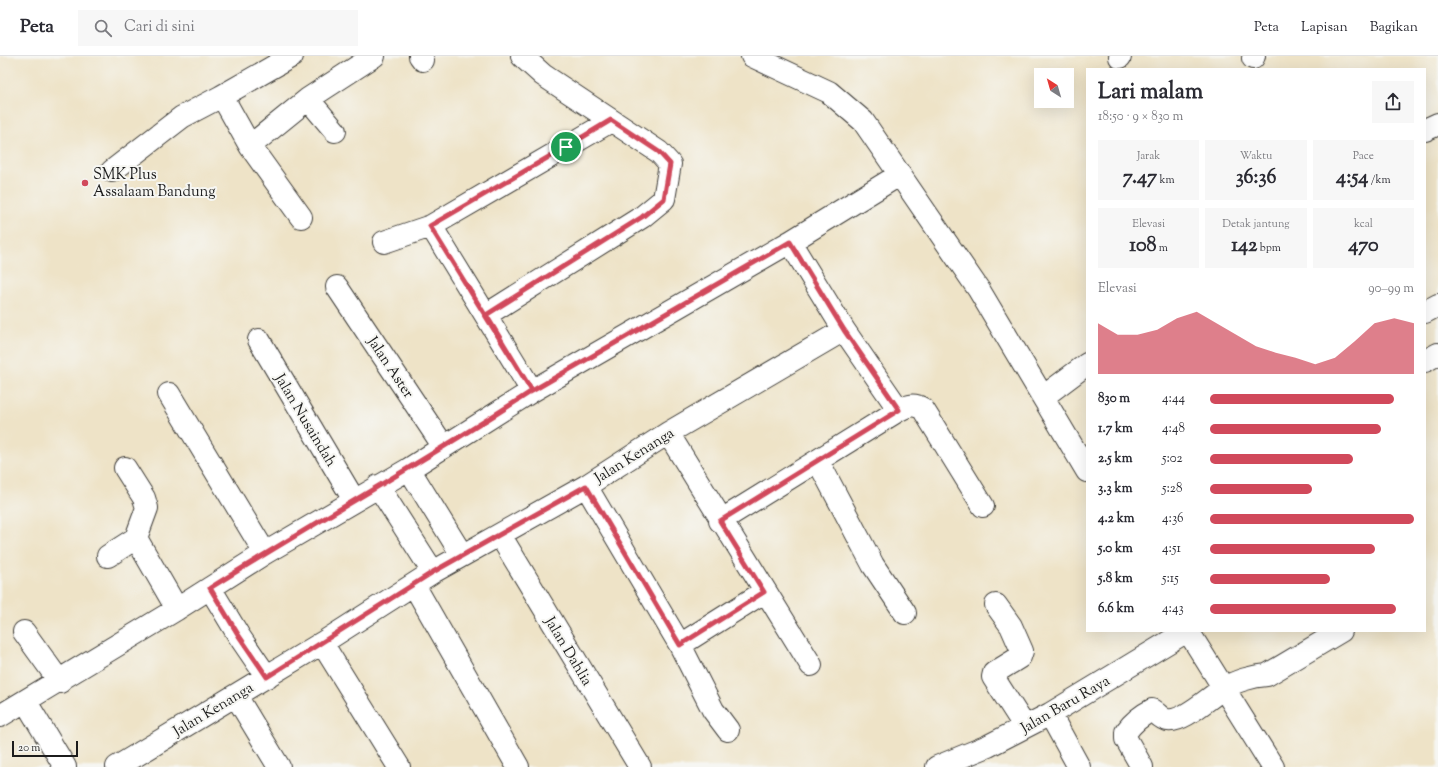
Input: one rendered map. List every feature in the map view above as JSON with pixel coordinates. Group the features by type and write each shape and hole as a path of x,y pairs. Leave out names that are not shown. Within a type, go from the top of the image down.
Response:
{"street":[{"path":"112,171 182,117 292,56"},
{"path":"250,146 308,99 374,56"},
{"path":"486,315 642,217 664,199 670,164 659,152 543,75 522,56"},
{"path":"752,56 829,92 863,121 979,290 1086,468"},
{"path":"222,96 250,146 301,217"},
{"path":"308,99 335,131"},
{"path":"384,242 430,226 611,120"},
{"path":"1426,130 1438,124"},
{"path":"0,716 60,682 266,553 409,469 532,391 790,242 899,175"},
{"path":"430,226 532,391"},
{"path":"790,242 844,330 899,410"},
{"name":"Jalan Aster","path":"337,287 444,447"},
{"path":"1426,311 1438,305"},
{"name":"Jalan Kenanga","path":"117,767 267,677 433,572 586,486 668,433 844,330"},
{"name":"Jalan Nusaindah","path":"259,340 354,500"},
{"path":"1426,360 1438,354"},
{"path":"1043,396 1086,365"},
{"path":"169,394 266,553"},
{"path":"720,521 899,410 910,405 916,405 923,409 983,506"},
{"path":"668,433 720,521 811,665"},
{"path":"818,461 873,565 905,613"},
{"path":"108,556 136,538 147,508 144,498 125,468"},
{"path":"409,469 462,555"},
{"path":"378,486 433,572"},
{"path":"586,486 680,645 713,710 728,730"},
{"name":"Jalan Dahlia","path":"500,535 640,767"},
{"path":"136,538 177,610"},
{"path":"414,585 518,767"},
{"path":"210,588 239,636 267,677"},
{"path":"680,645 764,592"},
{"path":"996,605 1011,626 1022,651 1020,657 994,673 993,677 1025,727"},
{"path":"24,632 60,682"},
{"name":"Jalan Baru Raya","path":"946,765 988,746 1050,714 1186,632"},
{"path":"1189,632 1273,767"},
{"path":"1142,767 1126,739 1126,732 1137,719 1152,710 1158,713 1163,719 1169,721 1181,718 1224,688 1257,676 1267,675 1339,632"},
{"path":"322,643 400,767"},
{"path":"236,696 279,767"},
{"path":"26,702 65,767"},
{"path":"1050,714 1079,767"}],"place":[{"name":"SMK Plus Assalaam Bandung","path":"85,183"}],"route":[{"path":"566,147 430,226 532,391 409,469 354,500 210,588 239,636 267,677 433,572 586,486 680,645 764,592 720,521 899,410 844,330 790,242 532,391 486,315 642,217 664,199 669,175 670,164 659,152 611,120 566,147"}]}
